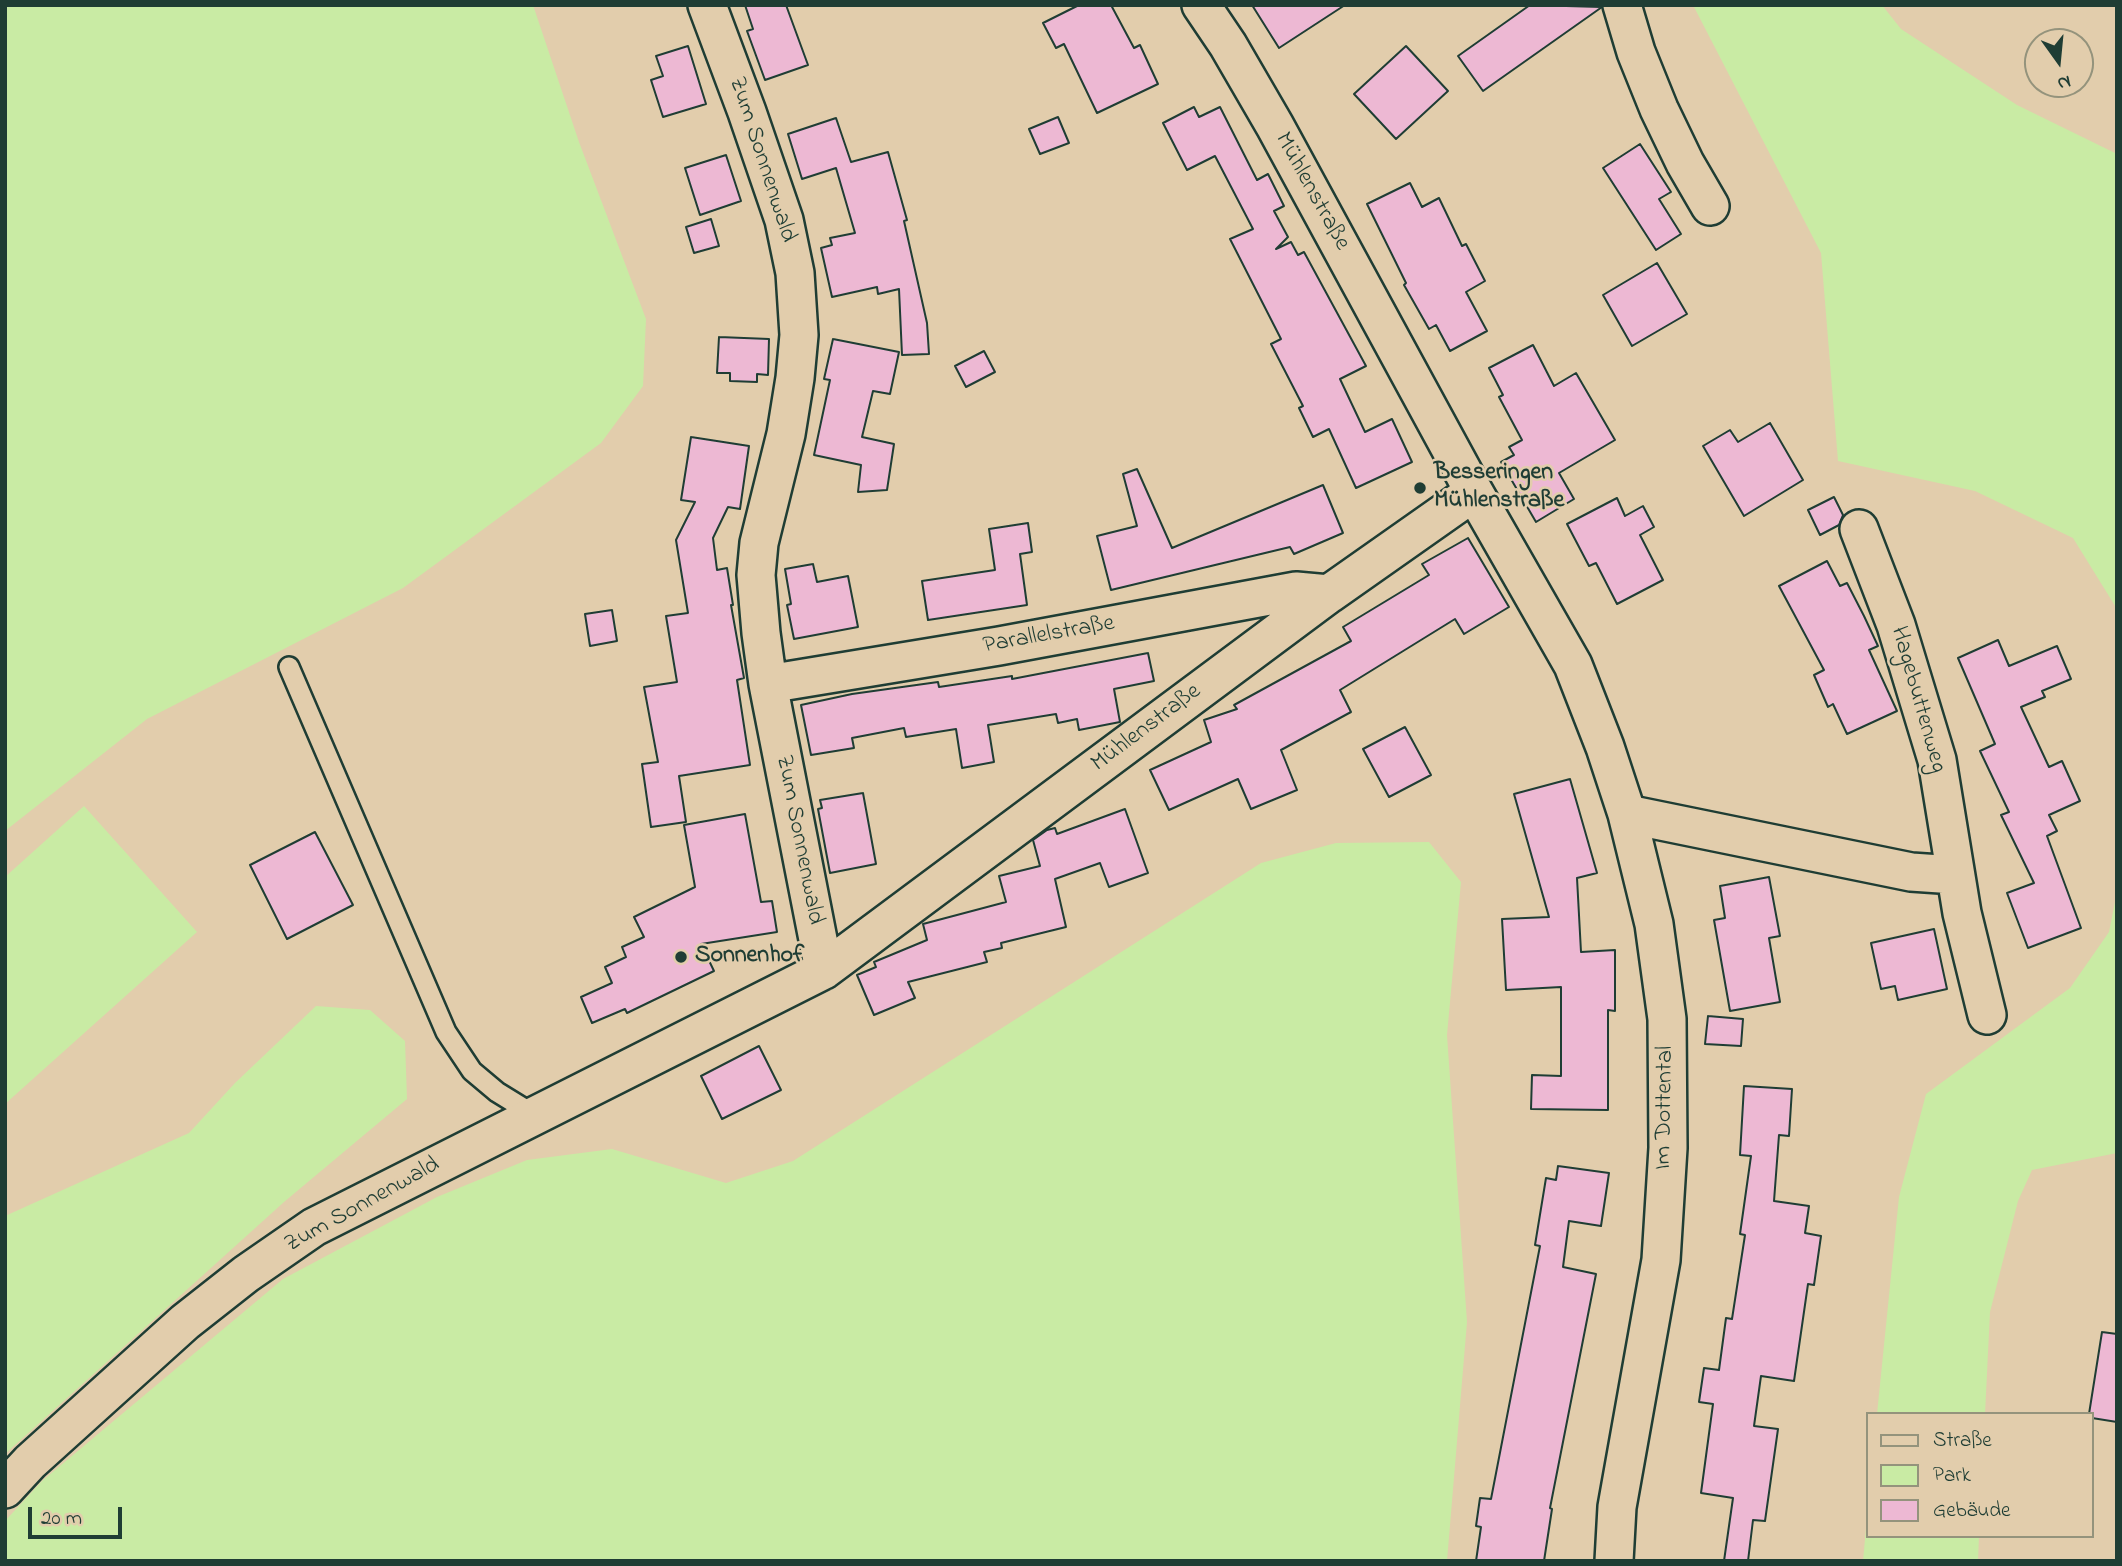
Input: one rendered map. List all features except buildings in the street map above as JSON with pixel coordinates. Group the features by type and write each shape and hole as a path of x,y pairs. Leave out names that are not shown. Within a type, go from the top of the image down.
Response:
{"street":[{"name":"Zum Sonnenwald","path":"5,1489 30,1462 185,1322 314,1227 824,970 768,684 756,575 759,543 786,434 795,378 799,335 795,274 784,220 707,5"},
{"name":"Mühlenstraße","path":"1201,5 1228,45 1275,126 1474,492 1573,665"},
{"path":"1622,5 1636,52 1659,109 1685,163 1710,206"},
{"name":"Mühlenstraße","path":"824,970 1329,594 1474,492"},
{"name":"Hagebuttenweg","path":"1859,529 1896,625 1937,760 1962,913 1987,1015"},
{"name":"Parallelstraße","path":"768,684 999,646 1296,591 1329,594"},
{"name":"Im Dottental","path":"1573,665 1605,747 1627,814 1654,924 1667,1019 1668,1148 1661,1259 1617,1507 1614,1561"},
{"path":"1627,814 1911,872 1955,876"}],"lane":[{"path":"289,667 446,1032 472,1071 497,1092 536,1116"}],"green space":[{"path":"5,5 533,5 579,142 646,319 643,386 601,443 403,588 147,719 5,831"},
{"path":"1693,5 1882,5 1901,29 2017,105 2117,154 2117,609 2073,538 1975,491 1838,461 1821,253"},
{"path":"84,806 197,932 5,1104 5,877"},
{"path":"1429,842 1461,882 1447,1035 1467,1322 1447,1561 5,1561 5,1521 42,1481 283,1279 437,1197 527,1160 612,1149 726,1183 793,1161 1261,863 1336,843"},
{"path":"2117,892 2117,1153 2032,1170 2018,1201 1990,1312 1985,1412 1877,1412 1899,1197 1926,1094 2070,988 2109,932"},
{"path":"316,1006 370,1010 405,1041 407,1099 284,1202 5,1454 5,1216 189,1133 235,1083"},
{"path":"1867,1517 1867,1538 1979,1538 1978,1561 1863,1561"}],"place":[{"name":"Besseringen Mühlenstraße","path":"1420,488"},
{"name":"Sonnenhof","path":"681,957"}]}
